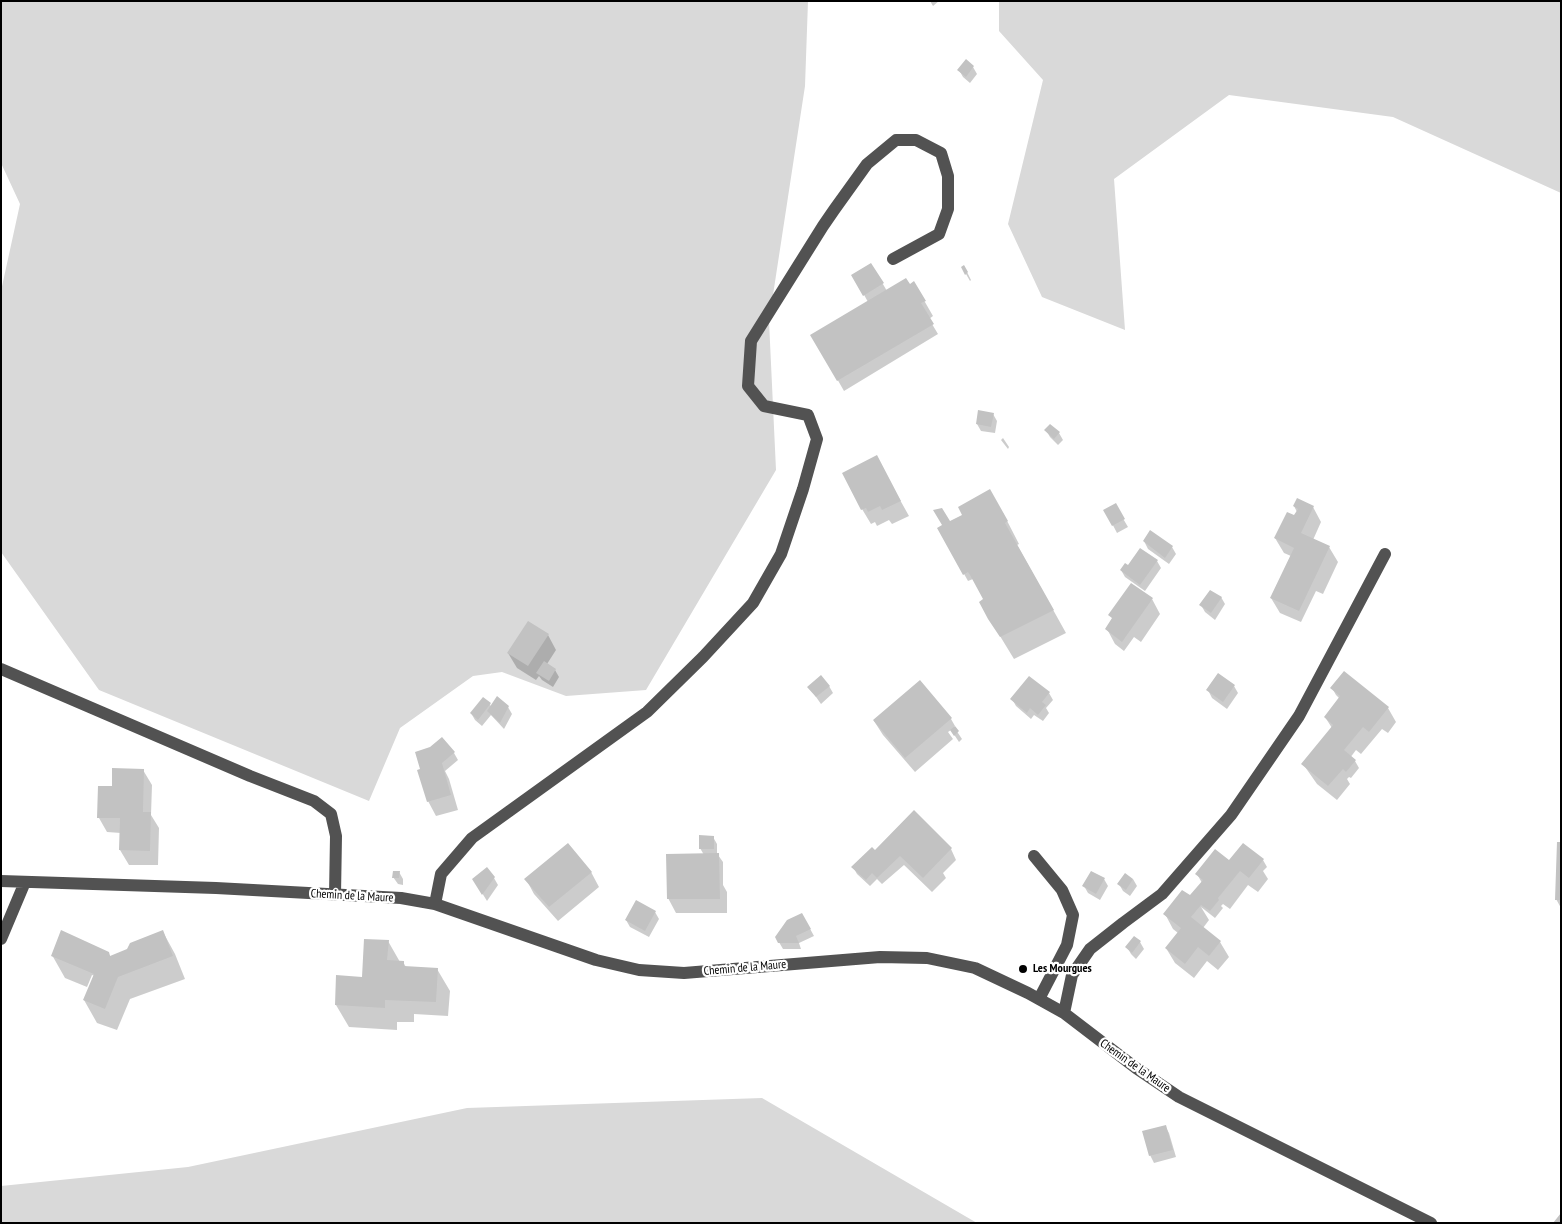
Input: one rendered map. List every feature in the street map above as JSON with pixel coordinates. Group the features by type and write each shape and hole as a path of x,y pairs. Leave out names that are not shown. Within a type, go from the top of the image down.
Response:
{"street":[{"path":"435,904 441,874 472,838 647,712 703,657 752,603 781,554 803,489 817,439 808,415 764,406 748,386 751,341 822,226 867,164 896,140 916,140 941,153 948,176 948,209 939,234 893,259"},
{"path":"1064,1013 1072,975 1090,949 1162,894 1231,815 1300,716 1384,554"},
{"path":"1,669 250,776 314,801 331,814 336,836 335,895"},
{"path":"1034,856 1062,890 1073,915 1067,945 1039,999"},
{"name":"Chemin de la Maure","path":"1,881 216,888 401,898 435,904 596,960 639,970 684,973 880,956 927,958 975,968 1064,1013 1136,1068 1179,1097 1431,1223"},
{"path":"1,939 26,882"}],"shaded area":[{"path":"1,1 808,1 805,86 769,321 776,470 646,690 566,696 502,672 473,676 400,728 369,801 99,690 1,552 1,291 20,204 1,163"},
{"path":"999,1 1561,1 1561,193 1393,117 1229,95 1114,179 1125,330 1042,297 1008,224 1043,80 999,31"},
{"path":"762,1098 977,1223 1,1223 1,1186 188,1167 467,1108"}],"building":[{"path":"966,59 974,66 966,77 957,70"},
{"path":"871,263 884,283 863,296 851,275"},
{"path":"964,265 968,272 965,275 961,267"},
{"path":"906,278 910,284 914,281 926,301 921,303 934,324 837,381 810,335"},
{"path":"978,410 994,413 991,427 976,424"},
{"path":"1050,424 1060,432 1054,439 1044,430"},
{"path":"877,455 901,501 882,510 880,506 868,512 866,508 861,510 842,473"},
{"path":"990,489 1008,521 1005,523 1054,610 1000,637 979,602 983,599 970,575 968,572 963,575 937,528 942,525 933,510 942,508 950,521 962,515 958,507"},
{"path":"1297,498 1314,506 1301,533 1330,546 1299,611 1270,598 1294,548 1274,538 1287,512 1294,515 1298,509 1293,506"},
{"path":"1116,503 1125,519 1112,526 1103,510"},
{"path":"1150,530 1173,546 1165,558 1143,541"},
{"path":"1140,548 1158,560 1140,585 1120,570 1125,563 1128,565"},
{"path":"1131,583 1153,598 1122,642 1105,629 1112,618 1108,615"},
{"path":"1210,590 1222,597 1211,613 1199,605"},
{"path":"528,621 549,634 528,666 507,653"},
{"path":"544,661 556,669 549,681 536,673"},
{"path":"1344,671 1389,707 1369,732 1363,727 1344,750 1356,760 1346,772 1343,769 1328,786 1301,764 1333,725 1324,717 1340,696 1330,688"},
{"path":"1218,673 1235,685 1223,702 1206,690"},
{"path":"821,675 830,686 816,697 807,687"},
{"path":"1029,676 1050,692 1042,702 1046,705 1038,715 1030,708 1027,713 1010,699"},
{"path":"920,680 952,718 905,758 873,720"},
{"path":"497,696 509,706 500,723 487,711"},
{"path":"483,697 491,703 478,720 470,713"},
{"path":"955,726 959,731 954,736 950,730"},
{"path":"442,737 455,752 442,763 451,795 427,802 417,770 420,769 415,752 430,747"},
{"path":"112,768 144,769 143,812 151,812 150,851 119,850 120,818 97,818 98,786 112,786"},
{"path":"914,810 952,848 923,878 900,856 877,878 872,873 866,880 851,867 872,847 875,850"},
{"path":"699,835 714,836 714,849 699,849"},
{"path":"1557,842 1561,842 1561,900 1555,900"},
{"path":"568,843 592,872 549,907 524,879"},
{"path":"1243,843 1264,859 1249,878 1240,871 1210,911 1201,905 1191,917 1221,941 1209,956 1198,947 1185,964 1165,948 1181,928 1163,914 1182,890 1190,895 1203,880 1195,874 1215,849 1229,860"},
{"path":"719,853 720,899 667,899 666,854"},
{"path":"487,867 495,877 482,895 472,879"},
{"path":"393,871 400,871 399,878 392,878"},
{"path":"1091,871 1105,878 1096,894 1082,886"},
{"path":"1125,873 1133,879 1126,890 1117,884"},
{"path":"636,900 656,911 645,931 625,920"},
{"path":"802,913 811,929 796,936 799,943 778,943 775,937 787,920"},
{"path":"61,930 109,952 110,956 127,949 130,943 163,930 173,956 118,977 105,1009 83,1000 94,974 51,956"},
{"path":"1134,936 1141,941 1132,953 1125,947"},
{"path":"364,939 389,940 387,960 404,961 404,966 438,968 436,1002 385,1000 385,1008 335,1005 336,975 362,977"},
{"path":"1166,1125 1173,1150 1149,1156 1142,1131"},
{"path":"1561,1213 1561,1223 1553,1223"}],"place":[{"name":"Les Mourgues","path":"1023,969"}]}
